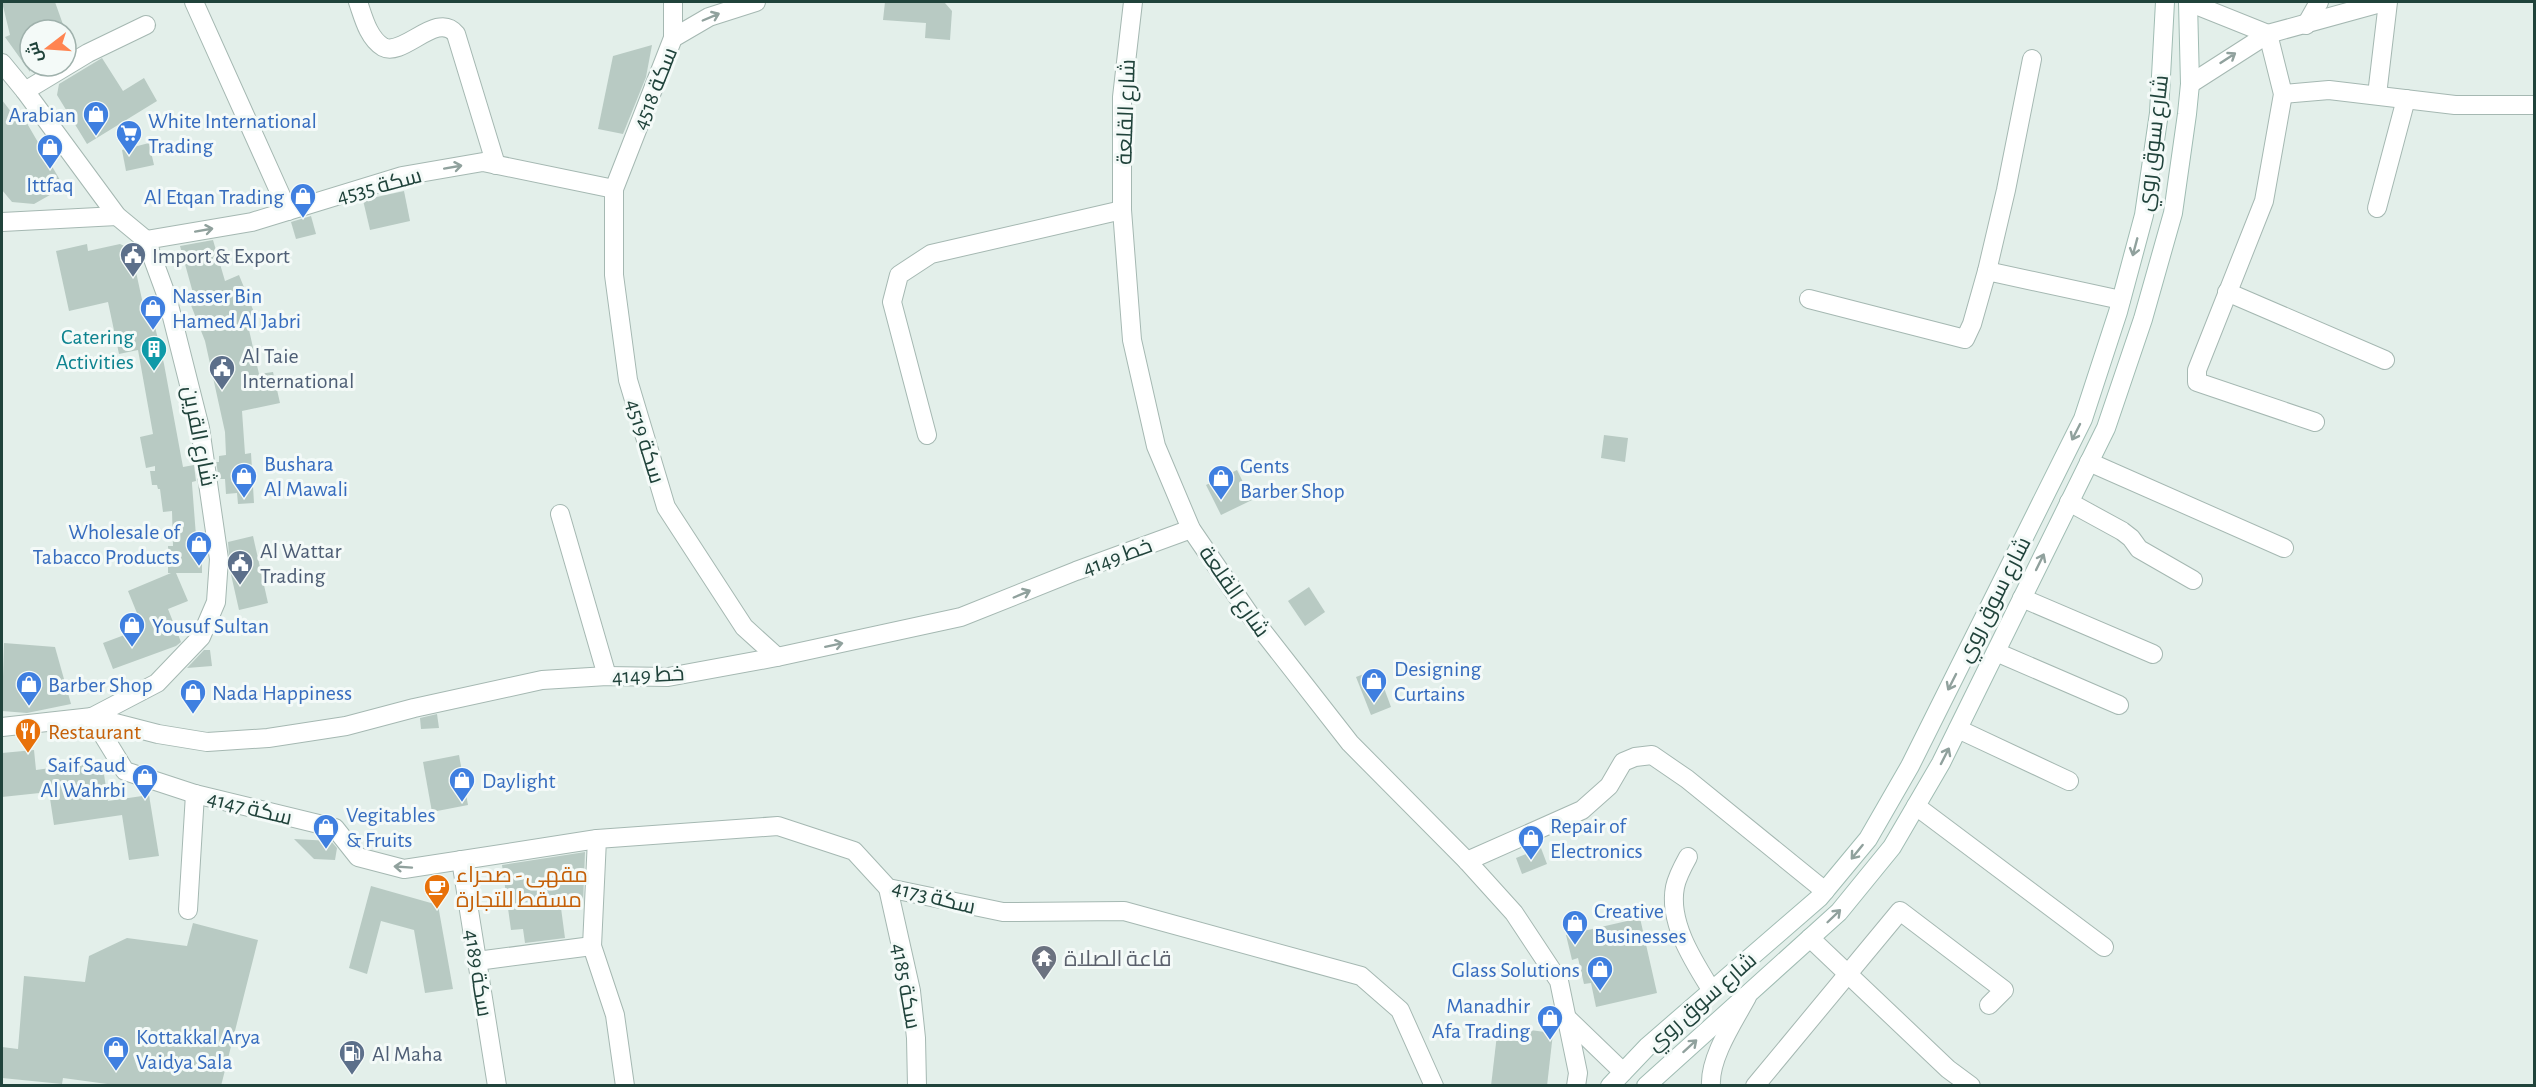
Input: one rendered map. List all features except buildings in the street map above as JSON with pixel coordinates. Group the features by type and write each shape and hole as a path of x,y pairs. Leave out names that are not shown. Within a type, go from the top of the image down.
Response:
{"street":[{"path":"194,2 288,211"},
{"path":"358,2 368,30 383,47 392,48 435,28 453,29 496,165"},
{"path":"673,2 673,38"},
{"name":"سكة 4518","path":"614,189 673,38 710,16 756,2"},
{"name":"شارع القلعة","path":"1133,2 1122,97 1122,210 1132,340 1156,446 1191,529 1250,615 1350,743 1514,912 1559,981 1578,1073 1576,1086"},
{"name":"شارع سوق روي","path":"1610,1086 1648,1046 1825,891 1868,839 1910,766 2083,420 2121,300 2144,215 2159,113 2165,2"},
{"path":"2188,2 2268,34"},
{"name":"شارع سوق روي","path":"1646,1086 1839,912 1892,847 1958,729 2106,428 2143,319 2173,213 2190,84 2188,2"},
{"path":"2306,25 2319,2"},
{"path":"2190,84 2268,34 2386,2 2377,95"},
{"path":"25,91 88,53 146,25"},
{"path":"2268,34 2283,94 2264,201 2197,370 2197,382 2314,422"},
{"path":"1809,299 1965,339 1972,324 1987,272 2032,59"},
{"path":"2,63 117,216 146,240"},
{"path":"2283,94 2329,90 2455,105 2535,105"},
{"path":"2377,208 2406,99"},
{"name":"سكة 4535","path":"146,240 252,222 402,176 483,162 614,189"},
{"name":"سكة 4519","path":"614,189 614,275 628,380 666,507 744,627 777,657"},
{"path":"927,435 892,302 899,275 931,254 1122,210"},
{"path":"2,222 117,216"},
{"name":"شارع القرين","path":"2,727 92,717 157,683 201,637 216,602 219,560 200,428 167,297 146,240"},
{"path":"1987,272 2121,300"},
{"path":"2227,292 2385,360"},
{"path":"2089,462 2284,548"},
{"path":"2069,502 2122,531 2139,549 2193,580"},
{"path":"560,514 607,676"},
{"name":"4149 خط","path":"92,717 158,734 207,742 268,738 345,726 414,708 542,680 607,676 668,677 777,657 961,617 1191,529"},
{"path":"2022,598 2152,654"},
{"path":"1996,652 2119,705"},
{"name":"سكة 4147","path":"92,717 125,771 195,794 335,828 358,857 404,869 597,839"},
{"path":"1958,729 2069,781"},
{"path":"1467,861 1582,810 1609,786 1623,762 1635,757 1652,755 1687,779 1825,891"},
{"path":"188,910 195,794"},
{"path":"1916,806 2104,948"},
{"name":"سكة 4173","path":"597,839 778,826 854,851 888,888 1003,912 1124,910 1361,975 1400,1010 1434,1086"},
{"path":"597,839 592,946 615,1015 625,1086"},
{"path":"1688,857 1674,887 1675,915 1690,956 1712,991"},
{"name":"سكة 4189","path":"461,860 497,1086"},
{"name":"سكة 4185","path":"888,888 911,991 916,1038 917,1086"},
{"path":"1755,1086 1900,911 2004,990 1989,1005"},
{"path":"1810,938 1948,1069 1971,1086"},
{"path":"477,961 592,946"},
{"path":"1711,1086 1710,1077 1722,1043 1749,993"},
{"path":"1567,1018 1623,1072"}],"place":[{"name":"Arabian","path":"96,137"},
{"name":"White International Trading","path":"129,156"},
{"name":"Ittfaq","path":"50,170"},
{"name":"Al Etqan Trading","path":"303,219"},
{"name":"Import & Export","path":"133,278"},
{"name":"Nasser Bin Hamed Al Jabri","path":"153,331"},
{"name":"Catering Activities","path":"154,372"},
{"name":"Al Taie International","path":"222,391"},
{"name":"Bushara Al Mawali","path":"244,499"},
{"name":"Gents Barber Shop","path":"1221,501"},
{"name":"Wholesale of Tabacco Products","path":"199,567"},
{"name":"Al Wattar Trading","path":"240,586"},
{"name":"Yousuf Sultan","path":"132,648"},
{"name":"Designing Curtains","path":"1374,704"},
{"name":"Barber Shop","path":"29,707"},
{"name":"Nada Happiness","path":"193,715"},
{"name":"Restaurant","path":"28,754"},
{"name":"Saif Saud Al Wahrbi","path":"145,800"},
{"name":"Daylight","path":"462,803"},
{"name":"Vegitables & Fruits","path":"326,850"},
{"name":"Repair of Electronics","path":"1531,861"},
{"name":"مقهى - صحراء مسقط للتجارة","path":"437,910"},
{"name":"Creative Businesses","path":"1575,946"},
{"name":"قاعة الصلاة","path":"1044,981"},
{"name":"Glass Solutions","path":"1600,992"},
{"name":"Manadhir Afa Trading","path":"1550,1041"},
{"name":"Kottakkal Arya Vaidya Sala","path":"116,1072"},
{"name":"Al Maha","path":"352,1076"}]}
